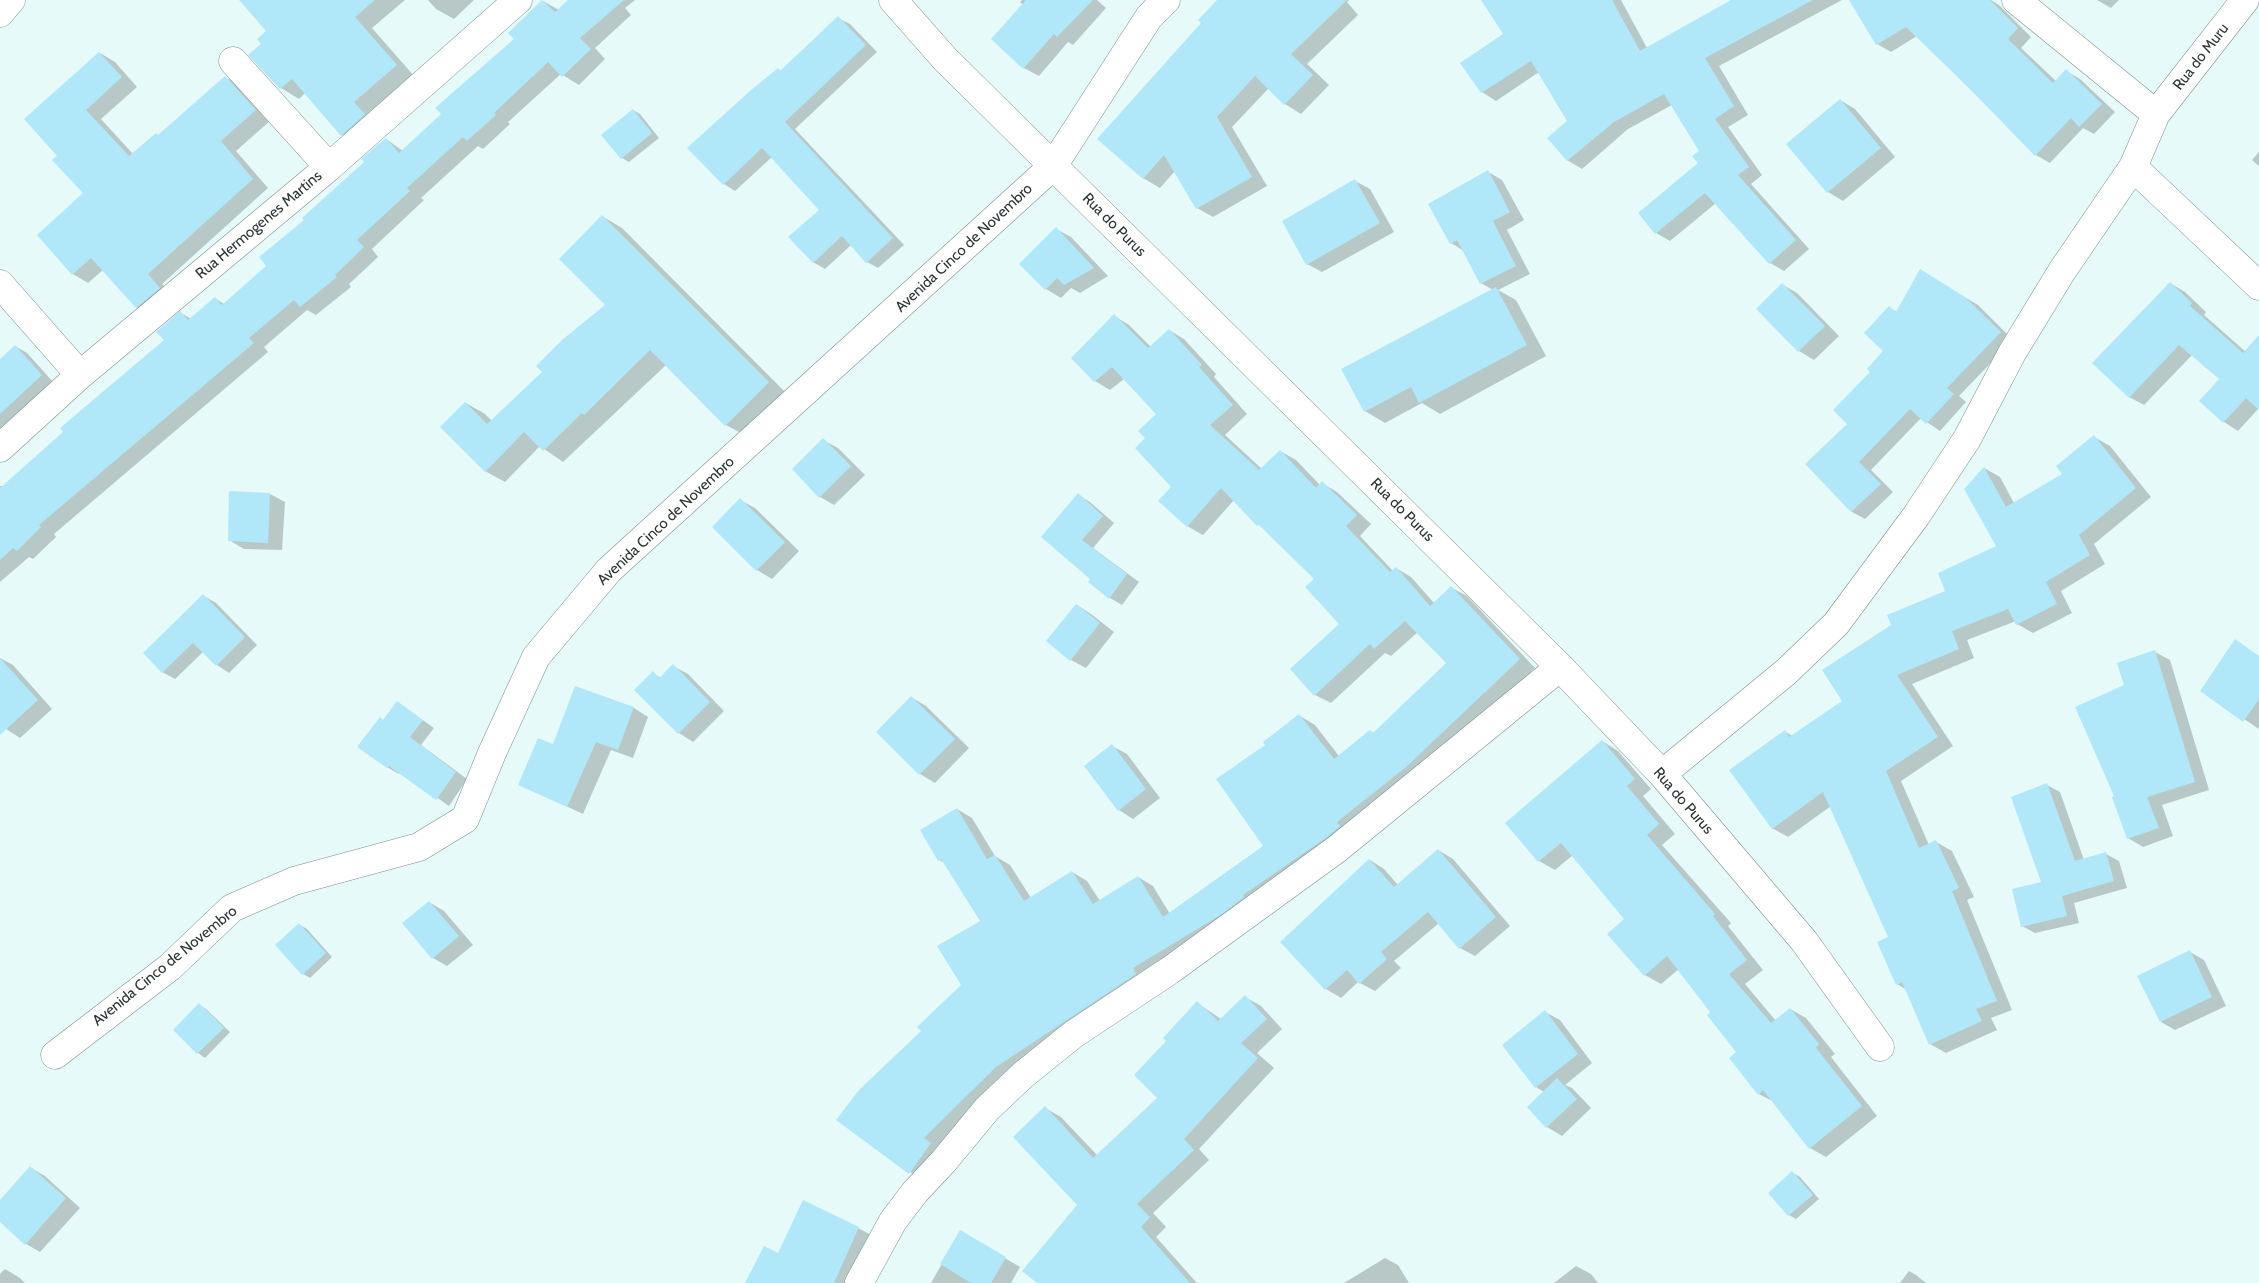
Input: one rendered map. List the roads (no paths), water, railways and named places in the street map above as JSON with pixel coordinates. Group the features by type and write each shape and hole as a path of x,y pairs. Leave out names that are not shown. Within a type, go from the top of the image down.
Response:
{"street":[{"path":"0,13 12,0"},
{"name":"Rua Hermogenes Martins","path":"0,448 80,375 329,167 518,0"},
{"name":"Rua do Purus","path":"893,0 945,59 1560,667 1662,774 1804,941 1880,1047"},
{"name":"Avenida Cinco de Novembro","path":"55,1055 170,967 232,908 294,881 419,847 465,818 492,753 536,657 609,570 1053,166 1149,17 1166,0"},
{"path":"2016,0 2156,114"},
{"name":"Rua do Muru","path":"1662,774 1786,672 1836,624 1916,516 1967,439 2012,353 2062,271 2133,166 2156,114 2246,0"},
{"path":"234,61 329,167"},
{"path":"2133,166 2259,286"},
{"path":"0,284 80,375"},
{"path":"859,1283 893,1221 915,1192 944,1161 987,1109 1023,1075 1074,1034 1214,939 1336,849 1560,667"}]}
